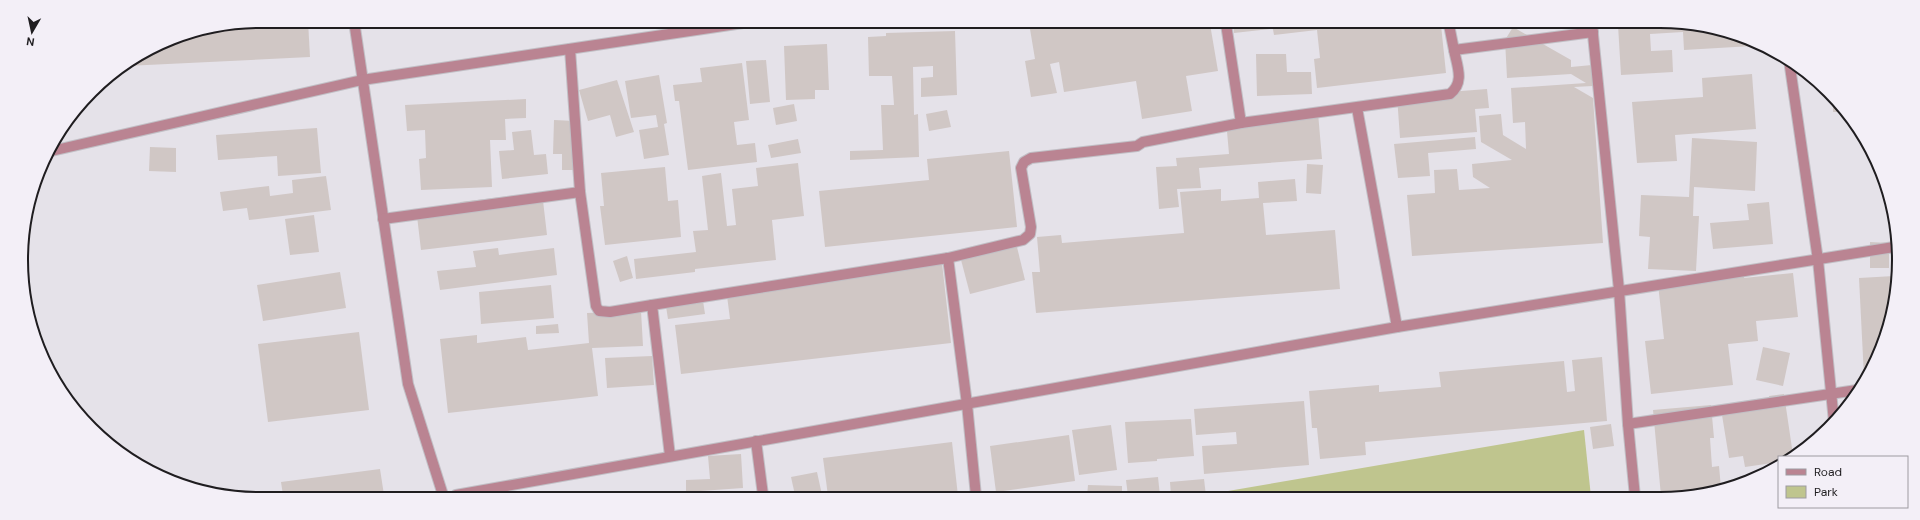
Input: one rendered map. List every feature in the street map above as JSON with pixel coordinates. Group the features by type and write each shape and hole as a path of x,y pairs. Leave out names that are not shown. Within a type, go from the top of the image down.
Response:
{"street":[{"path":"355,28 408,384 441,492"},
{"path":"56,150 362,80 705,28"},
{"path":"1227,28 1241,124"},
{"path":"570,49 580,192 596,306 599,311 610,312 652,304 948,258 1026,238 1030,234 1031,227 1021,168 1024,162 1031,158 1137,146 1143,142 1241,124 1450,94 1457,88 1459,82 1450,28"},
{"path":"1454,50 1592,29 1619,290 1628,424 1635,492"},
{"path":"1791,69 1818,260 1833,414"},
{"path":"1356,108 1397,327"},
{"path":"383,219 580,192"},
{"path":"472,492 1397,327 1619,290 1892,247"},
{"path":"948,258 968,404 976,492"},
{"path":"652,304 670,456"},
{"path":"1628,424 1852,391"},
{"path":"756,441 763,492"}],"green space":[{"path":"1584,430 1590,492 1228,492"}],"building":[{"path":"245,28 308,28 310,57 133,66 157,52 185,40 215,32"},
{"path":"1030,28 1211,28 1218,71 1186,76 1192,111 1142,119 1136,81 1064,92 1059,62 1050,64 1057,93 1031,97 1025,61 1035,59"},
{"path":"1233,28 1270,29 1234,33"},
{"path":"1273,28 1441,28 1446,73 1317,88 1314,59 1320,58 1317,30 1274,35"},
{"path":"1512,28 1515,28 1571,60 1571,67 1592,65 1593,86 1574,87 1593,98 1603,243 1412,256 1407,195 1435,193 1434,170 1457,169 1459,190 1490,188 1473,177 1472,164 1512,160 1481,142 1479,116 1501,114 1503,135 1526,149 1525,122 1513,123 1511,88 1586,83 1571,74 1507,78 1505,40"},
{"path":"1618,28 1675,28 1705,32 1735,40 1749,46 1684,50 1683,32 1650,34 1651,51 1672,50 1673,72 1621,75"},
{"path":"955,31 957,95 921,97 921,78 933,77 933,66 913,67 914,115 918,114 919,157 850,160 850,151 883,150 881,105 894,105 892,76 869,76 868,37 886,36 886,33"},
{"path":"827,44 829,90 815,90 815,99 786,100 784,46"},
{"path":"1256,54 1286,54 1287,72 1311,72 1312,94 1257,96"},
{"path":"766,60 770,102 750,104 746,61"},
{"path":"742,63 749,120 734,122 737,145 755,143 757,162 688,170 679,101 675,101 673,85 702,82 700,68"},
{"path":"1752,74 1756,129 1675,135 1677,161 1637,163 1632,102 1703,97 1702,78"},
{"path":"659,75 667,123 664,124 669,155 644,159 639,130 658,127 656,115 631,118 625,81"},
{"path":"617,80 634,132 616,137 610,115 588,121 579,90"},
{"path":"1487,89 1489,108 1475,109 1477,132 1400,138 1397,96"},
{"path":"526,99 526,118 505,119 506,140 490,140 492,187 421,190 419,159 426,158 425,130 407,131 405,105"},
{"path":"794,104 797,121 776,125 773,108"},
{"path":"1833,106 1838,112 1833,112"},
{"path":"947,110 951,127 929,131 926,114"},
{"path":"1318,113 1322,159 1199,168 1201,188 1177,189 1179,207 1159,209 1156,167 1177,166 1176,158 1229,154 1226,120"},
{"path":"554,120 575,121 574,170 562,170 562,154 553,154"},
{"path":"317,128 321,173 278,176 277,156 218,160 216,135"},
{"path":"531,130 534,155 546,154 548,174 502,179 499,151 514,150 512,132"},
{"path":"1475,137 1476,149 1428,153 1430,176 1398,178 1394,144"},
{"path":"1692,138 1757,142 1755,191 1694,187 1693,216 1699,216 1696,271 1648,269 1650,237 1639,236 1641,195 1689,197"},
{"path":"798,139 801,153 771,158 768,145"},
{"path":"150,147 176,148 176,172 149,171"},
{"path":"1009,151 1017,227 825,247 819,191 929,180 927,159"},
{"path":"798,163 804,216 772,220 776,260 695,269 695,272 636,279 634,259 696,252 693,231 708,230 702,176 721,173 727,226 736,225 732,189 758,186 756,168"},
{"path":"1307,164 1323,165 1321,194 1306,193"},
{"path":"665,167 668,201 678,200 681,237 605,245 600,206 604,206 601,173"},
{"path":"326,176 331,210 249,220 247,208 223,211 220,192 269,186 270,196 293,193 292,180"},
{"path":"1295,179 1297,201 1263,203 1266,235 1335,230 1340,289 1036,313 1032,272 1040,272 1037,237 1061,235 1062,243 1184,233 1180,192 1221,189 1221,201 1259,198 1258,182"},
{"path":"542,192 547,235 421,250 417,216 462,211 460,202"},
{"path":"1769,202 1773,244 1713,249 1710,223 1749,220 1747,204"},
{"path":"314,215 319,252 290,255 285,219"},
{"path":"1870,242 1889,243 1889,268 1870,268"},
{"path":"1016,243 1025,280 970,294 960,256"},
{"path":"498,248 499,255 554,248 557,275 440,290 437,271 476,267 473,251"},
{"path":"627,256 633,278 620,282 613,261"},
{"path":"942,263 951,343 681,374 675,325 730,319 726,288"},
{"path":"340,272 346,308 263,321 257,285"},
{"path":"1793,273 1798,317 1756,321 1758,341 1728,344 1733,385 1651,394 1645,341 1664,339 1658,284"},
{"path":"1892,276 1888,305 1880,335 1864,371 1859,278"},
{"path":"551,285 554,318 481,324 479,292"},
{"path":"702,294 705,314 668,319 665,300"},
{"path":"641,311 643,346 592,348 598,396 448,413 440,339 477,335 477,343 526,337 528,350 589,343 587,313"},
{"path":"558,324 559,333 536,334 536,326"},
{"path":"359,332 369,410 268,422 258,344"},
{"path":"1763,347 1790,353 1783,386 1756,380"},
{"path":"652,356 654,385 607,388 605,358"},
{"path":"1602,357 1607,421 1365,442 1366,455 1320,459 1317,428 1312,428 1309,391 1379,385 1379,392 1441,387 1439,372 1564,361 1567,392 1575,391 1572,360"},
{"path":"1784,394 1792,450 1784,456 1778,456 1778,460 1772,463 1745,467 1743,456 1729,458 1722,415 1770,408 1769,396"},
{"path":"1304,401 1309,465 1204,474 1202,446 1237,444 1236,432 1196,435 1194,409"},
{"path":"1711,405 1714,438 1710,438 1712,467 1719,466 1721,484 1705,488 1675,492 1661,492 1653,410"},
{"path":"1191,419 1194,456 1128,463 1125,422"},
{"path":"1611,424 1614,446 1593,449 1590,427"},
{"path":"1111,425 1117,470 1079,475 1072,430"},
{"path":"1069,435 1075,481 996,492 990,446"},
{"path":"952,442 958,492 827,492 823,458"},
{"path":"741,454 743,488 686,492 686,480 710,479 708,456"},
{"path":"380,469 384,492 283,492 281,482"},
{"path":"817,472 821,492 794,492 791,477"},
{"path":"1158,477 1160,492 1128,492 1126,480"},
{"path":"1204,479 1206,492 1171,492 1170,482"},
{"path":"1088,485 1122,486 1122,492 1087,492"}]}
